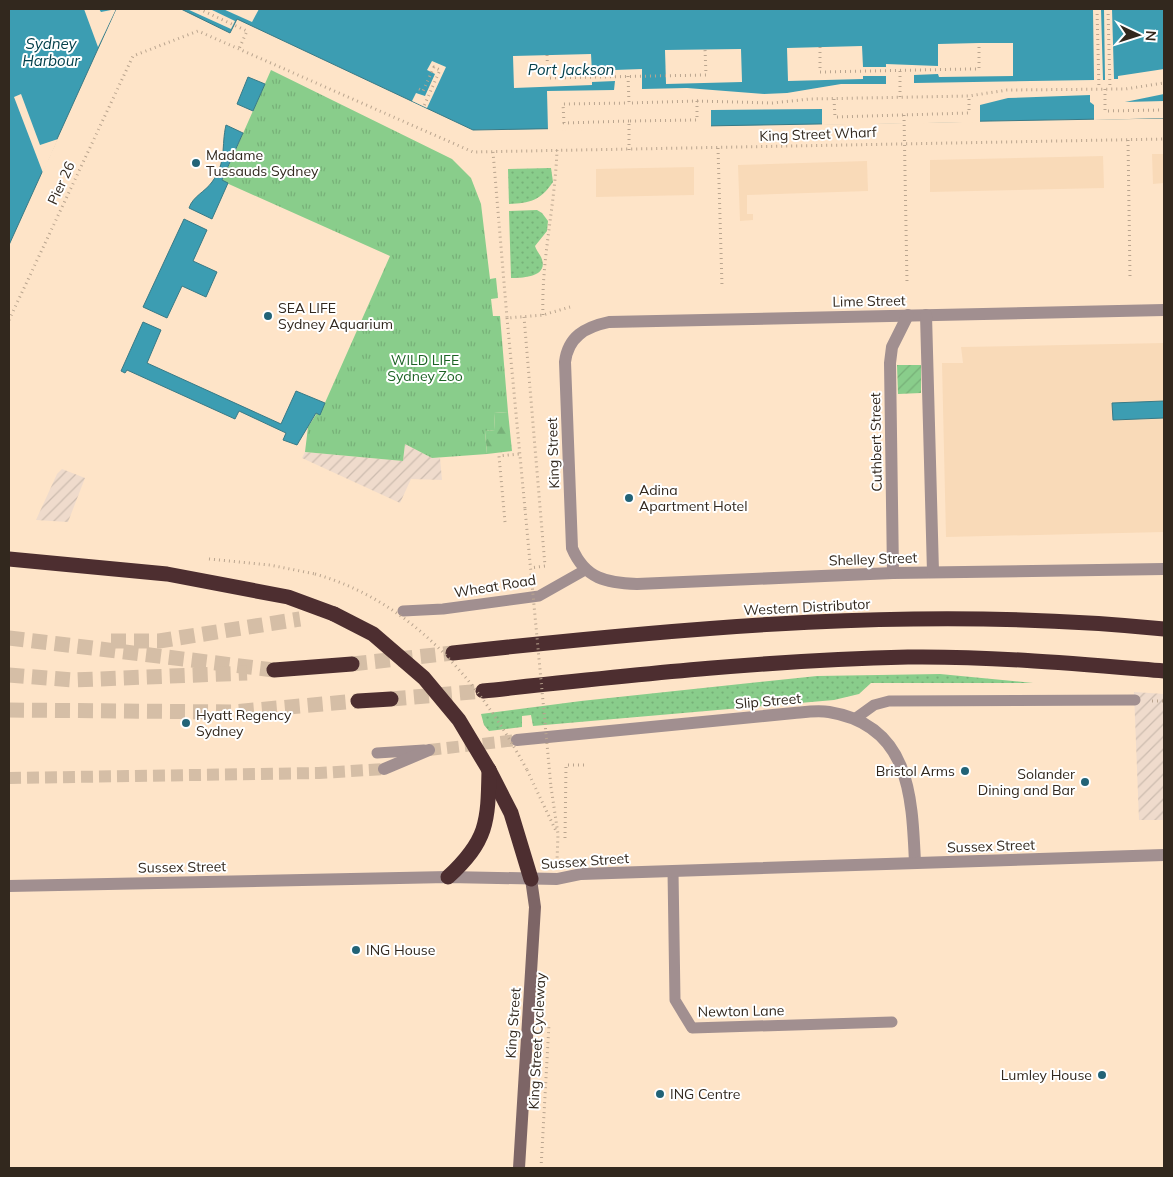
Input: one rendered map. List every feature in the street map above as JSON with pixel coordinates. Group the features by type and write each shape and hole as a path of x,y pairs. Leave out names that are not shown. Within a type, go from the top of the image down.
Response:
{"highway":[{"path":"9,559 176,575 288,597 334,614 373,634 424,678 459,720 489,770 511,813 531,879"},
{"name":"Western Distributor","path":"453,653 590,638 837,620 959,617 1116,624 1164,629"},
{"path":"483,691 718,668 909,657 1042,661 1164,670"},
{"path":"274,670 352,664"},
{"path":"358,701 391,700"},
{"path":"448,877 476,848 488,814 489,770"}],"main road":[{"name":"King Street","path":"519,1168 536,906 531,879"}],"street":[{"name":"Lime Street","path":"578,335 585,329 609,322 1164,310"},
{"name":"Cuthbert Street","path":"893,573 890,363 892,347 908,315"},
{"path":"926,315 933,572"},
{"name":"King Street","path":"578,335 566,351 565,362 570,530 572,548 576,559 586,570"},
{"name":"Shelley Street","path":"586,570 613,583 637,584 893,573 1164,569"},
{"name":"Slip Street","path":"517,740 794,713 827,711 856,718 881,733 907,783 913,815 915,863"},
{"path":"384,769 428,750"},
{"name":"Sussex Street","path":"9,886 448,877 557,879 581,874 1164,855"}],"lane":[{"name":"Wheat Road","path":"404,611 443,609 539,596 586,570"},
{"path":"856,718 874,705 889,701 1135,700"},
{"path":"377,753 428,750"},
{"name":"Newton Lane","path":"674,871 675,1000 692,1028 892,1022"}],"path":[{"path":"199,9 247,31 239,49"},
{"path":"1097,9 1099,89"},
{"path":"1108,9 1110,89"},
{"name":"Pier 26","path":"9,320 133,56 198,31 239,49"},
{"path":"820,47 820,72 900,71 979,69 979,44"},
{"name":"King Street Wharf","path":"239,49 473,152 718,148 905,142 1164,140"},
{"path":"547,55 548,78 706,75 705,49"},
{"path":"419,89 424,91 434,67 440,70 424,106"},
{"path":"900,71 900,98"},
{"path":"628,76 629,103"},
{"path":"697,101 698,120 564,122 564,104 697,101 772,103 834,99 969,96 1008,90 1124,89 1164,83"},
{"path":"1105,89 1105,111 1164,110"},
{"path":"834,99 835,117 969,114 969,96"},
{"path":"904,115 907,283"},
{"path":"629,121 630,150"},
{"path":"1128,140 1130,278"},
{"path":"718,148 722,286"},
{"path":"543,315 542,290 556,189 557,150"},
{"path":"493,152 506,318 558,848"},
{"path":"506,318 543,315 570,307"},
{"path":"524,317 546,566 530,568"},
{"path":"504,522 499,456 519,454"},
{"path":"565,838 566,765 584,765"},
{"path":"526,770 558,834"},
{"name":"King Street Cycleway","path":"542,1168 549,1022"}],"shaded area":[{"path":"1152,154 1164,154 1164,183 1153,184"},
{"path":"1103,156 1104,188 930,192 930,160"},
{"path":"867,161 868,191 747,195 747,214 753,214 753,220 740,221 738,165"},
{"path":"694,167 694,195 596,197 596,169"},
{"path":"1164,343 1164,532 946,537 942,363 963,363 961,347"},
{"path":"405,444 432,458 440,458 442,480 411,479 400,503 302,458 305,452 403,461"},
{"path":"62,469 85,478 68,522 36,520 57,474"},
{"path":"1134,692 1164,694 1164,820 1139,820"}],"green space":[{"name":"WILD LIFE Sydney Zoo","path":"271,70 452,159 471,178 481,204 490,279 496,278 498,298 491,299 493,316 500,316 508,412 494,413 495,430 485,431 487,454 432,458 405,444 403,461 305,452 308,427 317,413 320,414 390,256 222,181"},
{"path":"551,168 553,182 544,193 529,202 509,204 508,169"},
{"path":"537,210 548,221 547,231 535,246 541,257 542,269 528,277 511,278 509,211"},
{"path":"897,365 921,365 921,393 898,394"},
{"path":"508,412 512,451 487,454 485,431 495,430 494,413"},
{"path":"940,674 1033,683 871,683 859,694 834,700 533,726 531,715 522,716 522,727 489,731 484,725 481,714 581,701 817,676"}],"water":[{"name":"Sydney Harbour","path":"9,9 116,9 9,245"},
{"name":"Port Jackson","path":"181,9 1164,9 1164,118 473,130 237,19 230,33"},
{"path":"248,77 265,84 253,111 237,104"},
{"path":"226,125 243,133 222,180 228,183 212,219 189,208 193,200 217,175 222,161"},
{"path":"184,219 207,230 193,261 217,272 206,297 182,286 167,318 143,307"},
{"path":"143,322 161,330 147,363 281,424 296,391 325,403 320,415 316,413 297,445 283,440 286,433 239,411 235,419 127,370 125,373 121,371"},
{"path":"1164,401 1164,418 1113,420 1112,403"}],"pier":[{"path":"84,9 99,9 101,12 116,9 98,47"},
{"path":"187,9 210,9 235,21 231,29"},
{"path":"223,9 259,9 252,22"},
{"path":"1093,9 1101,9 1103,80 1105,80 1104,9 1112,9 1114,79 1118,79 1118,76 1164,69 1164,94 1125,102 1164,101 1164,118 1094,120 1094,105 1090,102 1090,95 1008,98 980,105 980,122 822,125 822,109 711,110 711,127 548,131 547,91 614,90 615,81 592,82 592,85 514,88 513,56 591,54 592,73 614,73 614,70 642,69 642,89 687,88 764,94 787,93 841,84 886,84 886,76 863,76 863,79 788,81 787,48 862,46 863,67 886,67 886,64 938,66 938,44 979,43 1013,43 1013,76 939,77 938,74 914,75 914,83 1094,80"},
{"path":"741,49 742,82 666,84 665,50"},
{"path":"432,61 446,67 427,108 412,101 416,93 425,96 435,74 427,70"},
{"path":"21,94 40,145 58,139 43,173 14,97"}],"tunnel":[{"path":"111,641 159,641 300,619"},
{"path":"9,638 274,670"},
{"path":"352,664 453,653"},
{"path":"9,675 73,680 247,673"},
{"path":"391,699 483,691"},
{"path":"9,710 232,712 358,701"},
{"path":"429,750 517,740"},
{"path":"9,778 319,773 384,769"}],"place":[{"name":"Madame Tussauds Sydney","path":"196,163"},
{"name":"SEA LIFE Sydney Aquarium","path":"268,316"},
{"name":"Adina Apartment Hotel","path":"629,498"},
{"name":"Hyatt Regency Sydney","path":"186,723"},
{"name":"Bristol Arms","path":"965,771"},
{"name":"Solander Dining and Bar","path":"1085,782"},
{"name":"ING House","path":"356,950"},
{"name":"Lumley House","path":"1102,1075"},
{"name":"ING Centre","path":"660,1094"}]}
